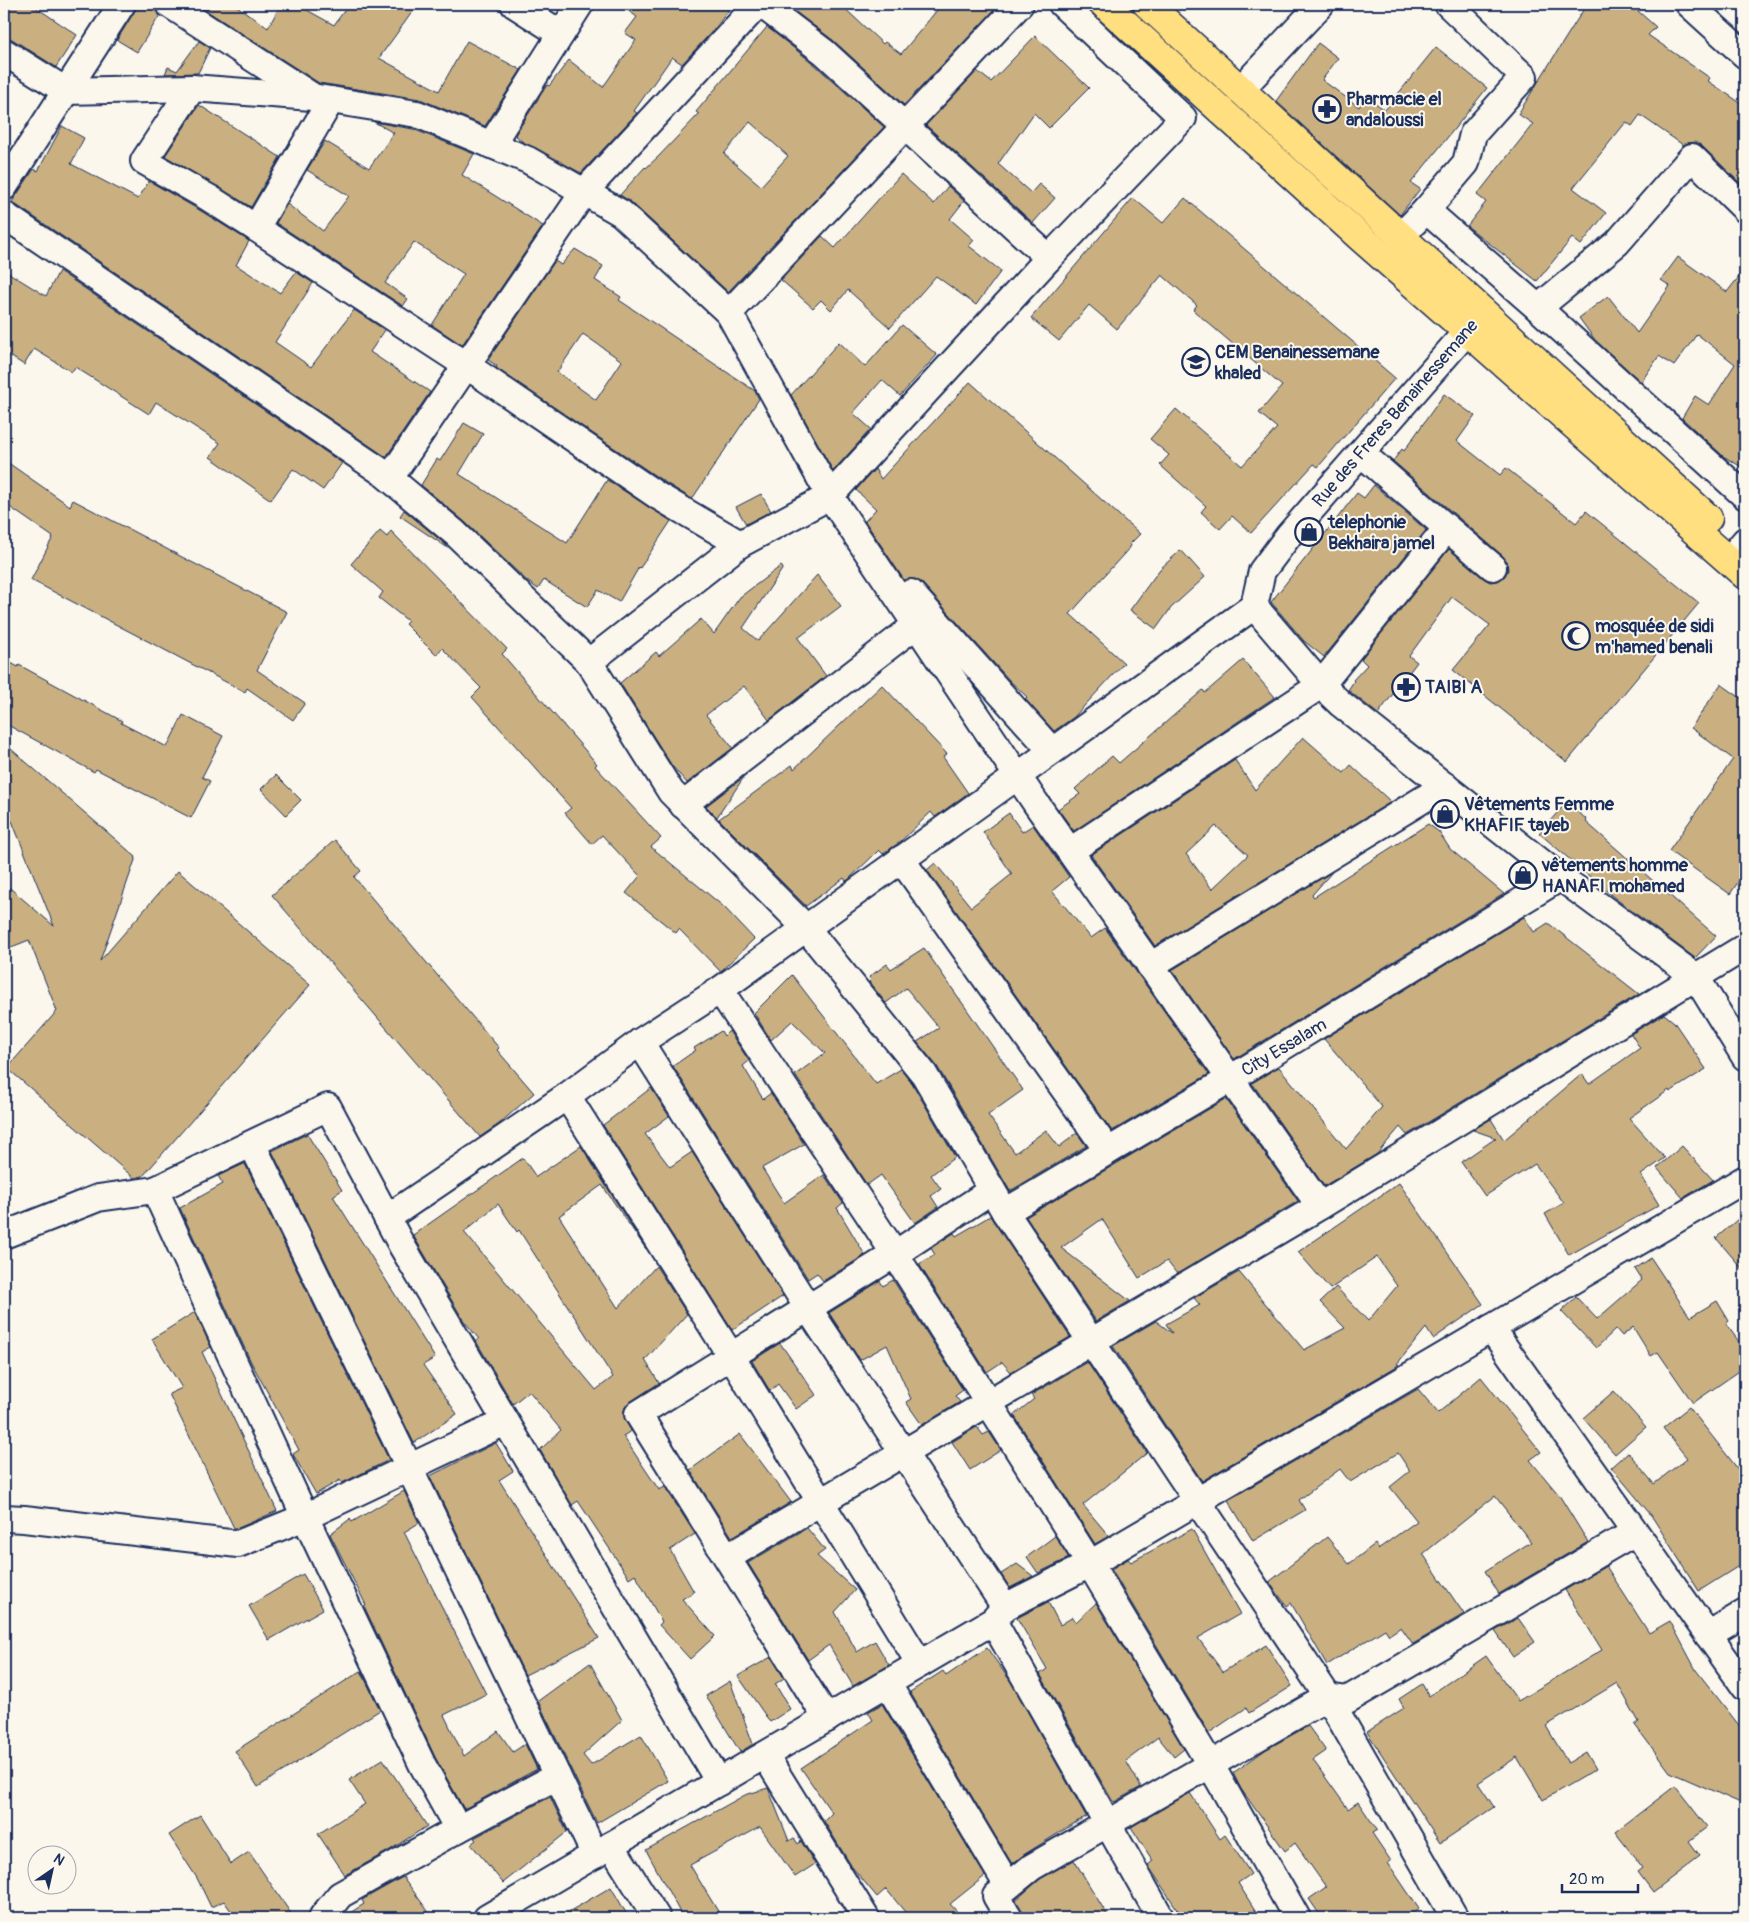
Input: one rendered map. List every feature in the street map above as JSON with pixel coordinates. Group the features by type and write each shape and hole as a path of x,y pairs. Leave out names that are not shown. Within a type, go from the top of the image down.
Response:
{"main road":[{"path":"1104,4 1361,238 1475,322 1743,548"},
{"path":"1147,4 1240,90 1415,222 1475,322 1745,575"}],"street":[{"path":"4,186 122,4"},
{"path":"169,4 322,98"},
{"path":"514,4 561,34"},
{"path":"491,145 580,4"},
{"path":"390,478 584,192 758,4"},
{"path":"762,4 824,52 1049,258"},
{"path":"729,312 1020,4"},
{"path":"589,662 740,544 830,496 1049,258 1183,118 1062,4"},
{"path":"1240,90 1321,4"},
{"path":"1415,222 1466,163 1473,134 1524,78 1448,4"},
{"path":"1689,4 1745,55"},
{"path":"4,52 66,91 192,88 322,98 417,114 528,160 621,213 729,312 830,496 1017,776 1320,1206"},
{"path":"192,88 144,162 209,198 256,228 466,366 658,496 740,544"},
{"path":"256,228 322,98"},
{"path":"1538,308 1617,243 1692,157 1745,209"},
{"path":"4,215 390,478 455,533 589,662 671,792 806,928 924,1074 1004,1212 1328,1697 1455,1918"},
{"path":"1415,222 1538,308 1745,496"},
{"path":"1415,222 1745,515"},
{"name":"Rue des Freres Benainessemane","path":"1254,606 1262,571 1289,535 1475,322"},
{"path":"1361,453 1493,567"},
{"path":"848,522 1052,751"},
{"path":"1070,851 1321,685 1447,528"},
{"path":"388,1218 567,1096 640,1042 720,990 1254,606 1321,685 1341,704 1561,878 1696,977 1745,1056"},
{"path":"683,805 916,625"},
{"path":"1150,966 1445,786"},
{"path":"901,859 1108,1151"},
{"name":"City Essalam","path":"1004,1212 1230,1079 1561,878"},
{"path":"728,1557 1320,1206 1745,947"},
{"path":"720,990 895,1254 1090,1564 1210,1764 1297,1918"},
{"path":"640,1042 808,1308 905,1453 999,1614 1161,1918"},
{"path":"567,1096 731,1356 920,1664"},
{"path":"4,1235 98,1198 155,1190 328,1108 402,1246 719,1782"},
{"path":"252,1144 410,1467 557,1776 603,1850 657,1918"},
{"path":"491,1917 920,1664 999,1614 1090,1564 1745,1178"},
{"path":"155,1190 305,1517 422,1764 458,1829"},
{"path":"827,1719 638,1414 895,1254 992,1190"},
{"path":"1491,1328 1745,1687"},
{"path":"4,1518 238,1544 305,1517 505,1422"},
{"path":"1009,1918 996,1896 1032,1867 1328,1697 1348,1700 1635,1532"},
{"path":"1708,1635 1745,1613"},
{"path":"887,1683 1008,1886"},
{"path":"765,1755 866,1918"},
{"path":"324,1918 323,1916 340,1895 557,1776"}],"building":[{"path":"4,4 31,4 77,35 56,67 12,39 4,37"},
{"path":"139,4 154,4 155,10 160,15 137,52 117,40"},
{"path":"196,4 234,4 268,28 281,4 296,4 334,25 349,4 418,4 379,58 439,91 467,41 521,70 485,126 420,99 319,83"},
{"path":"619,4 733,4 717,26 682,64 672,57 634,111 637,113 581,173 523,142 515,135 547,85 549,86 569,60 603,87 636,40 625,33 637,17"},
{"path":"785,4 840,4 883,44 885,42 901,54 942,4 1000,4 904,105 834,41"},
{"path":"1587,4 1630,4 1656,27 1648,35 1710,78 1708,81 1745,106 1745,188 1702,146 1695,142 1683,145 1640,115 1632,126 1626,122 1573,188 1606,213 1581,245 1572,238 1537,281 1467,226 1486,202 1477,195 1533,124 1518,114"},
{"path":"767,27 814,64 884,127 728,292 631,202 620,195 645,167 659,156 699,114 696,112","holes":["750,122 788,156 761,186 724,154"]},
{"path":"1035,36 1089,88 1049,128 1034,113 998,164 1031,193 1039,184 1055,198 1033,223 926,125 977,71 991,82"},
{"path":"199,41 210,48 198,73 165,74 168,67 177,71"},
{"path":"1318,43 1338,58 1322,80 1359,107 1366,96 1385,110 1436,47 1487,88 1411,183 1420,189 1400,215 1276,101"},
{"path":"199,105 280,157 251,207 165,156"},
{"path":"374,122 413,129 474,154 462,175 543,226 462,345 432,325 464,274 414,242 385,283 408,299 403,306 276,223 287,204 323,231 349,196 307,170 325,141 369,168 394,133"},
{"path":"62,126 84,138 71,164 138,199 149,181 201,211 249,241 236,265 280,293 296,272 313,283 275,342 311,367 354,310 385,330 370,352 430,392 386,457 12,202 34,169 38,171"},
{"path":"901,174 934,204 948,186 964,201 950,219 974,240 969,246 1001,271 976,305 936,276 890,328 848,290 831,310 821,300 813,308 781,280 822,236 835,248"},
{"path":"1133,198 1163,223 1185,198 1395,378 1318,467 1314,464 1251,533 1232,516 1220,529 1201,512 1206,506 1160,465 1169,455 1150,439 1176,409 1242,466 1277,428 1259,413 1282,386 1193,310 1197,305 1162,275 1117,329 1089,305 1059,341 1031,318"},
{"path":"575,249 603,266 595,280 621,297 619,300 755,391 759,399 692,499 496,368 497,366 488,360 555,261 561,265","holes":["583,334 622,361 596,400 557,372"]},
{"path":"1678,257 1727,292 1745,269 1745,469 1723,456 1682,418 1695,396 1709,405 1735,364 1697,334 1674,366 1659,356 1641,382 1595,340 1579,318 1608,296 1637,333 1670,286 1661,280"},
{"path":"4,270 46,296 59,271 342,463 323,490 293,469 271,500 210,457 220,443 156,402 149,414 75,367 72,372 34,349 24,365 4,352"},
{"path":"902,325 937,355 900,396 882,380 853,413 871,429 833,471 791,395 839,342 865,367"},
{"path":"970,382 1140,534 1070,614 1124,663 1074,717 1054,731 1025,699 1027,697 1010,681 922,583 915,579 904,580 865,521 876,509 856,490 875,469 881,479"},
{"path":"1444,394 1475,416 1457,441 1500,475 1506,468 1576,523 1586,511 1699,603 1567,762 1453,670 1490,625 1452,597 1409,656 1417,662 1378,714 1348,690 1353,680 1367,665 1361,659 1449,549 1490,582 1498,581 1505,576 1508,570 1507,562 1503,556 1393,461 1402,449 1404,451"},
{"path":"464,423 483,434 459,474 567,543 607,480 671,521 639,567 619,602 598,590 587,607 544,580 538,589 527,581 465,522 421,485 437,459 440,461"},
{"path":"4,460 70,506 73,500 287,612 257,670 305,703 293,720 247,688 245,692 31,580 53,537 4,503"},
{"path":"1374,485 1426,530 1324,657 1304,641 1271,602 1357,493 1364,498"},
{"path":"761,494 771,511 746,524 736,507"},
{"path":"404,510 445,544 448,548 400,516"},
{"path":"380,531 387,537 391,531 507,649 502,654 597,764 595,766 661,838 651,847 724,907 754,939 722,970 720,971 679,929 676,933 626,893 640,876 602,835 592,844 565,813 571,808 472,697 481,688 442,648 436,655 405,624 408,621 379,598 383,592 351,564"},
{"path":"1181,550 1205,577 1171,608 1156,629 1130,610 1160,569"},
{"path":"781,566 783,568 743,628 758,641 817,575 841,606 798,638 826,676 769,720 744,686 706,715 733,748 687,783 672,766 620,683 656,652 659,656 701,619 714,634 740,597"},
{"path":"4,659 18,667 19,665 167,747 183,715 223,736 202,777 210,781 191,818 96,769 94,772 4,723"},
{"path":"1243,660 1275,697 1074,831 1058,809 1080,794 1075,789 1112,756 1119,763 1203,690 1205,693"},
{"path":"1721,684 1745,701 1745,872 1730,894 1669,851 1733,759 1691,728"},
{"path":"882,685 947,754 943,757 968,793 935,817 931,812 900,842 883,854 879,850 848,880 846,881 844,878 806,906 719,819 792,765 794,769"},
{"path":"1303,737 1344,773 1351,765 1391,802 1155,946 1091,855 1235,760 1255,790","holes":["1216,826 1248,855 1212,889 1186,854"]},
{"path":"4,743 136,857 100,961 178,871 310,985 143,1176 134,1178 7,1068 57,1011 29,940 4,950 4,883 54,926 12,821 4,818"},
{"path":"276,775 301,800 286,815 261,789"},
{"path":"744,777 717,817 706,806"},
{"path":"1567,802 1587,820 1586,822 1716,936 1695,958 1616,899 1539,833"},
{"path":"1009,813 1022,832 1033,825 1069,877 1052,891 1091,938 1105,928 1209,1074 1112,1131 927,870 935,863 971,907 1012,874 983,832"},
{"path":"1428,824 1439,832 1450,849 1504,894 1234,1059 1172,970 1332,872 1312,895 1314,897"},
{"path":"335,840 361,871 354,877 499,1048 497,1050 534,1093 499,1124 480,1137 272,895"},
{"path":"1524,917 1534,932 1548,923 1639,994 1407,1135 1400,1127 1377,1154 1324,1186 1252,1083 1279,1067 1346,1149 1382,1107 1324,1039"},
{"path":"924,948 1023,1090 988,1115 1015,1153 1046,1130 1059,1147 1077,1133 1086,1146 1010,1191 937,1066 917,1042 939,1028 906,988 886,1003 869,982 871,980 869,977 887,964 891,969"},
{"path":"792,975 876,1084 901,1069 912,1083 955,1157 931,1175 941,1189 931,1196 938,1207 915,1223 881,1175 867,1185 795,1075 825,1053 792,1021 771,1040 754,1013"},
{"path":"1664,1014 1674,1022 1706,1069 1670,1092 1669,1090 1629,1118 1665,1158 1641,1175 1659,1205 1569,1255 1545,1214 1564,1203 1535,1164 1485,1196 1461,1162 1496,1138 1473,1130 1491,1119 1504,1140 1582,1074 1589,1084 1640,1048 1631,1034"},
{"path":"721,1031 724,1036 729,1031 749,1061 743,1066 763,1099 771,1093 804,1144 762,1168 784,1203 824,1175 843,1203 837,1208 865,1255 823,1281 817,1273 808,1279 673,1066 696,1050 694,1048"},
{"path":"651,1088 669,1116 645,1134 670,1167 692,1152 783,1296 732,1330 603,1125"},
{"path":"1226,1099 1298,1201 1177,1274 1167,1261 1139,1278 1102,1219 1061,1248 1130,1301 1096,1321 1026,1217"},
{"path":"307,1134 342,1190 333,1196 435,1358 423,1365 457,1414 414,1443 272,1151"},
{"path":"581,1146 646,1249 602,1185 559,1216 618,1308 656,1266 687,1314 645,1360 659,1383 625,1407 623,1414 631,1431 623,1436 659,1490 665,1487 695,1534 670,1550 694,1592 682,1599 715,1636 690,1659 659,1625 662,1622 635,1574 629,1578 578,1501 572,1505 540,1450 561,1430 529,1391 513,1404 476,1341 479,1339 464,1321 413,1235 523,1158 536,1177","holes":["498,1204 517,1232 519,1230 613,1377 596,1390 464,1232"]},
{"path":"1682,1146 1713,1180 1683,1198 1657,1168"},
{"path":"244,1164 389,1460 342,1483 340,1480 316,1494 293,1454 299,1450 251,1362 180,1208 223,1184 218,1176"},
{"path":"1399,1183 1483,1304 1433,1339 1426,1328 1397,1364 1399,1365 1202,1481 1113,1346 1156,1321 1172,1333 1166,1324 1200,1305 1194,1298 1239,1272 1304,1350 1345,1328 1320,1302 1336,1287 1368,1321 1397,1286 1377,1257 1330,1289 1298,1252"},
{"path":"1745,1213 1745,1272 1716,1238"},
{"path":"990,1216 1070,1337 1011,1372 1002,1362 987,1372 919,1264 935,1255 931,1248 954,1233 956,1236"},
{"path":"1651,1258 1690,1317 1717,1301 1729,1321 1726,1324 1745,1350 1745,1367 1693,1403 1658,1352 1651,1356 1633,1327 1622,1336 1616,1329 1596,1348 1561,1311 1576,1297 1597,1319 1642,1280 1635,1269"},
{"path":"893,1280 963,1390 955,1396 960,1402 922,1425 906,1402 911,1399 887,1345 860,1360 829,1313 880,1281 883,1286"},
{"path":"195,1312 211,1347 202,1352 277,1511 236,1529 169,1394 182,1388 152,1339"},
{"path":"780,1343 816,1395 796,1409 778,1384 770,1391 752,1361"},
{"path":"1087,1362 1147,1453 1083,1505 1109,1536 1095,1544 1014,1415 1034,1399 1031,1395"},
{"path":"1481,1377 1541,1452 1530,1460 1559,1495 1588,1542 1499,1594 1485,1571 1531,1542 1495,1496 1423,1554 1464,1614 1413,1644 1401,1627 1389,1635 1385,1629 1327,1665 1291,1603 1287,1606 1269,1582 1327,1537 1349,1564 1375,1544 1378,1549 1417,1521 1390,1487 1410,1471 1398,1453 1350,1482 1340,1469 1299,1500 1305,1510 1253,1541 1228,1500 1418,1389 1438,1413"},
{"path":"1614,1391 1646,1427 1615,1454 1583,1418"},
{"path":"1689,1407 1745,1478 1745,1562 1699,1591 1651,1515 1611,1467 1628,1452 1654,1484 1687,1458 1663,1428"},
{"path":"977,1427 983,1435 989,1432 1001,1450 970,1470 952,1442"},
{"path":"740,1434 791,1502 732,1537 690,1470"},
{"path":"496,1443 513,1471 499,1480 599,1638 525,1675 430,1476"},
{"path":"404,1491 419,1523 404,1532 486,1694 444,1715 464,1756 498,1731 513,1752 525,1744 537,1769 464,1809 435,1757 364,1606 366,1605 330,1534 350,1519 352,1522"},
{"path":"807,1528 825,1550 817,1556 855,1590 835,1612 857,1652 875,1641 889,1665 853,1686 829,1645 808,1660 748,1563"},
{"path":"1192,1529 1240,1614 1198,1638 1223,1672 1266,1645 1292,1686 1249,1713 1246,1708 1209,1733 1111,1569 1128,1559 1131,1562"},
{"path":"1055,1536 1069,1558 1038,1573 1027,1557"},
{"path":"1017,1564 1033,1576 1010,1588 1001,1574"},
{"path":"1606,1566 1649,1633 1670,1621 1696,1670 1745,1733 1745,1805 1670,1772 1635,1725 1639,1722 1617,1683 1546,1726 1568,1763 1586,1752 1596,1769 1543,1800 1517,1757 1478,1783 1494,1807 1440,1843 1367,1732 1404,1708 1399,1699 1422,1684 1429,1696 1486,1656 1518,1701 1602,1650 1565,1590"},
{"path":"303,1574 323,1609 269,1640 249,1606"},
{"path":"1048,1602 1060,1625 1073,1617 1076,1622 1096,1603 1184,1749 1174,1757 1158,1737 1126,1761 1141,1787 1114,1802 1040,1674 1047,1669 1017,1618"},
{"path":"1518,1618 1535,1642 1513,1657 1495,1631"},
{"path":"987,1648 1011,1682 1086,1816 1012,1864 910,1692 943,1671 946,1676"},
{"path":"771,1657 784,1678 775,1684 790,1709 770,1722 738,1676"},
{"path":"590,1663 622,1720 583,1755 591,1765 641,1735 668,1781 597,1823 538,1701"},
{"path":"361,1671 380,1710 258,1787 235,1751"},
{"path":"730,1681 753,1744 740,1752 706,1696"},
{"path":"882,1704 985,1876 950,1904 963,1918 910,1918 886,1889 877,1897 852,1867 824,1821 832,1813 801,1768 873,1720 868,1712"},
{"path":"1308,1726 1326,1751 1313,1760 1348,1809 1358,1802 1377,1830 1372,1833 1391,1861 1388,1863 1419,1909 1405,1918 1322,1918 1309,1899 1326,1887 1295,1843 1285,1851 1241,1789 1233,1773 1265,1750"},
{"path":"383,1759 427,1826 390,1850 345,1875 318,1834 365,1804 349,1780"},
{"path":"1675,1786 1707,1827 1689,1841 1700,1856 1653,1892 1638,1872 1643,1868 1615,1832"},
{"path":"768,1788 789,1841 794,1838 798,1844 801,1841 815,1864 795,1877 760,1827 690,1865 722,1918 683,1918 646,1850 745,1795"},
{"path":"1190,1793 1220,1839 1225,1835 1251,1874 1238,1883 1260,1918 1183,1918 1148,1865 1153,1861 1131,1827"},
{"path":"550,1797 567,1832 503,1883 471,1844 476,1840 474,1838"},
{"path":"200,1815 231,1864 249,1852 294,1918 236,1918 224,1901 211,1907 197,1878 169,1835"},
{"path":"1074,1860 1109,1918 1027,1918 1016,1900 1040,1879"},
{"path":"403,1877 433,1918 342,1918 364,1904 362,1900"},
{"path":"611,1887 629,1918 558,1918"}],"place":[{"name":"Pharmacie el andaloussi","path":"1327,109"},
{"name":"CEM Benainessemane khaled","path":"1196,362"},
{"name":"telephonie Bekhaira jamel","path":"1309,532"},
{"name":"mosquée de sidi m'hamed benali","path":"1576,636"},
{"name":"TAIBI A","path":"1406,687"},
{"name":"Vêtements Femme KHAFIF tayeb","path":"1445,814"},
{"name":"vêtements homme HANAFI mohamed","path":"1523,875"}]}
